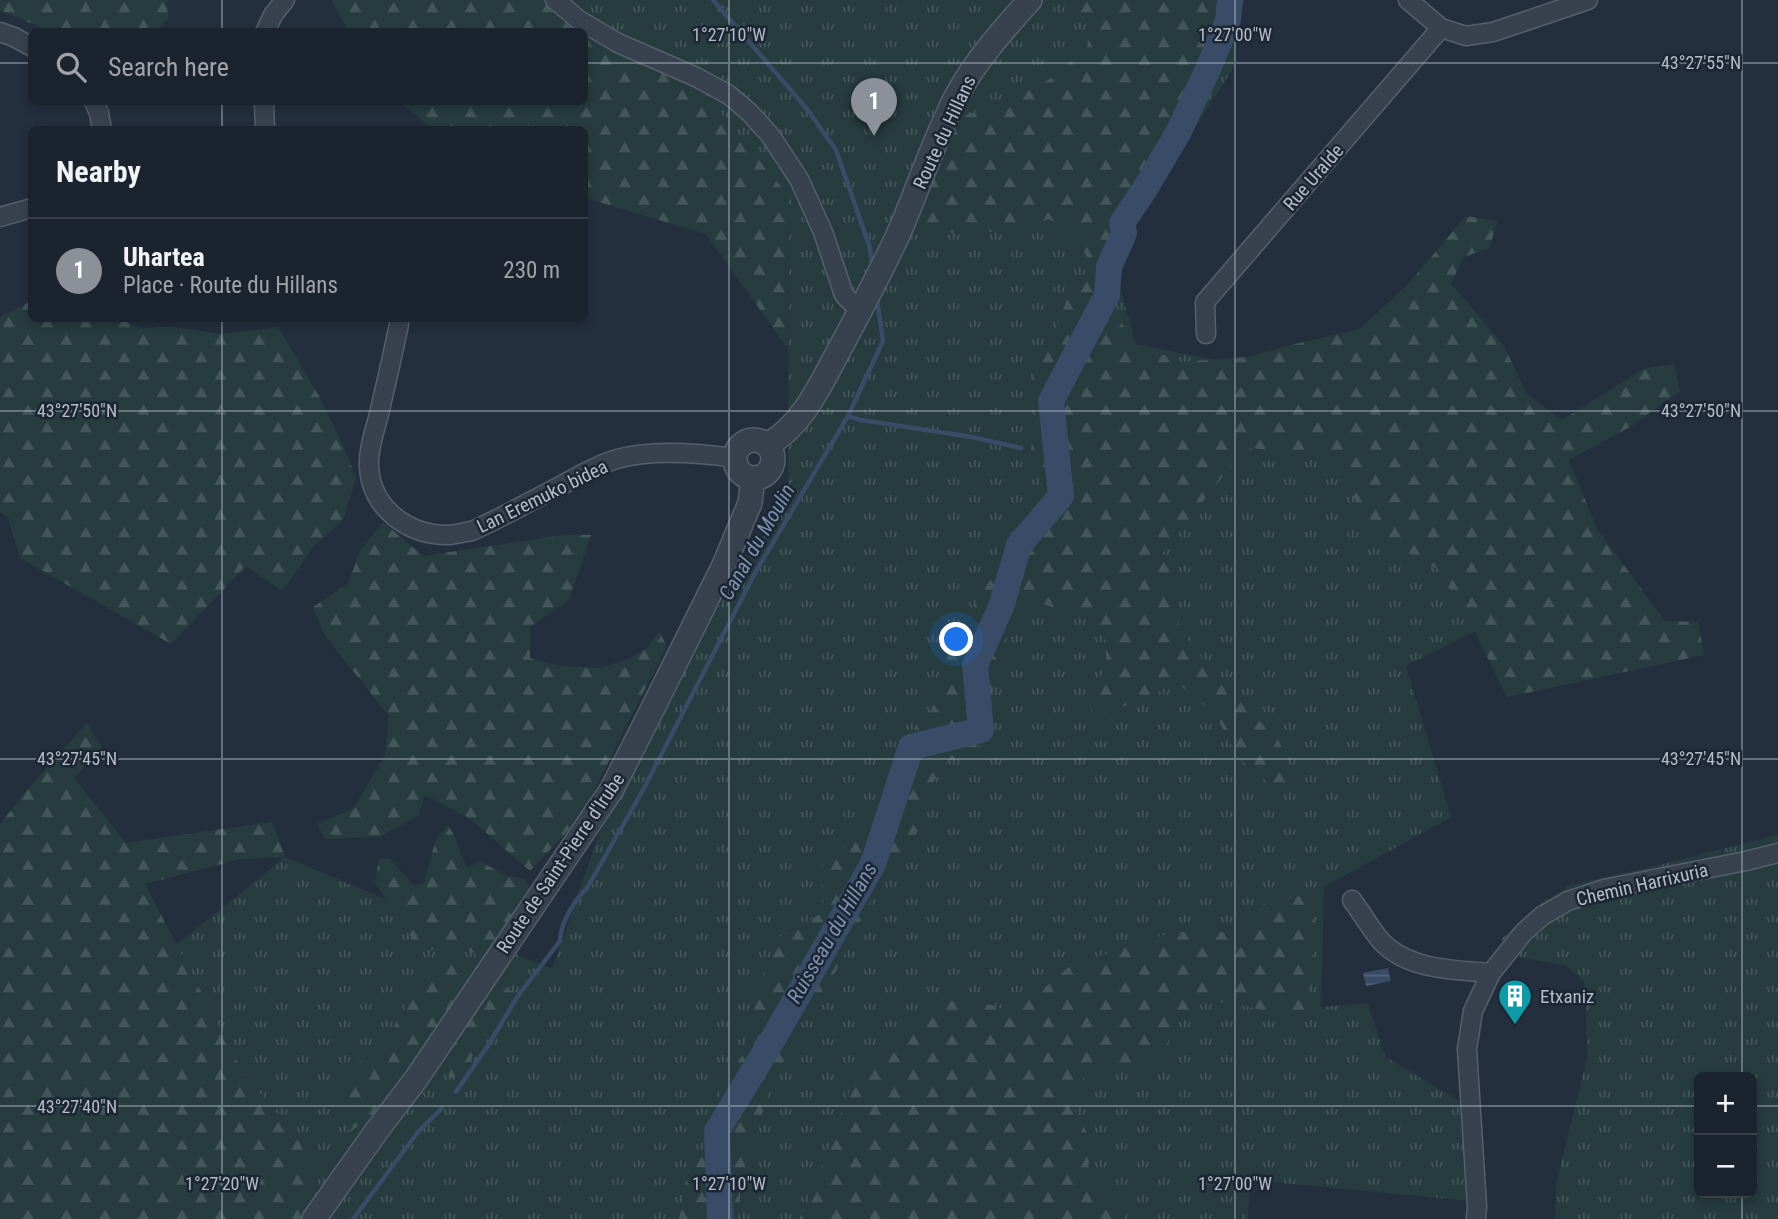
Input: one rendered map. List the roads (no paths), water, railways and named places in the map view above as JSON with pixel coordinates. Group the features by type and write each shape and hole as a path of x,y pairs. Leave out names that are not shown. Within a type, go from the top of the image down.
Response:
{"street":[{"path":"267,28 285,0"},
{"path":"555,0 579,20 618,43 729,94 749,112 769,135 799,179 823,232 844,295 861,309 811,401 792,427 767,445 761,441 748,441 742,443 738,449 735,458 737,467 753,478"},
{"name":"Route du Hillans","path":"861,309 897,237 930,154 957,96 988,47 1030,0"},
{"path":"1408,0 1441,28 1466,36 1493,32 1588,0"},
{"name":"Rue Uralde","path":"1206,334 1205,302 1441,28"},
{"path":"0,32 28,45"},
{"path":"95,105 101,126"},
{"path":"264,105 265,126"},
{"path":"0,217 28,209"},
{"name":"Lan Eremuko bidea","path":"400,322 368,464 370,480 377,496 390,514 407,525 427,532 450,535 472,531 590,470 617,459 666,454 735,458"},
{"name":"Route de Saint-Pierre d'Irube","path":"314,1219 416,1079 612,789 724,565 750,503 753,478 765,474 772,463 773,457 767,445"},
{"name":"Chemin Harrixuria","path":"1476,1219 1467,1049 1473,1011 1491,973 1523,933 1542,916 1568,901 1604,889 1778,853"},
{"path":"1352,900 1382,942 1404,958 1438,968 1491,973"}],"water":[{"path":"1388,968 1391,981 1366,986 1363,973"}],"waterway":[{"name":"Canal du Moulin","path":"713,0 807,109 836,150 870,248 872,266"},
{"name":"Ruisseau du Hillans","path":"720,1219 717,1131 873,864 911,747 981,730 975,665 1001,607 1019,545 1061,496 1051,401 1107,295 1109,267 1124,233 1122,223 1178,133 1209,67 1228,20 1230,0"},
{"name":"Canal du Moulin","path":"456,1092 518,996 560,941 569,912 587,888 643,790 755,573 848,416 883,341 877,299"},
{"path":"848,416 1021,448"},
{"name":"Canal du Moulin","path":"353,1219 418,1132 442,1108"}],"place":[{"name":"Uhartea","path":"874,136"},
{"name":"Etxaniz","path":"1515,1026"}]}
